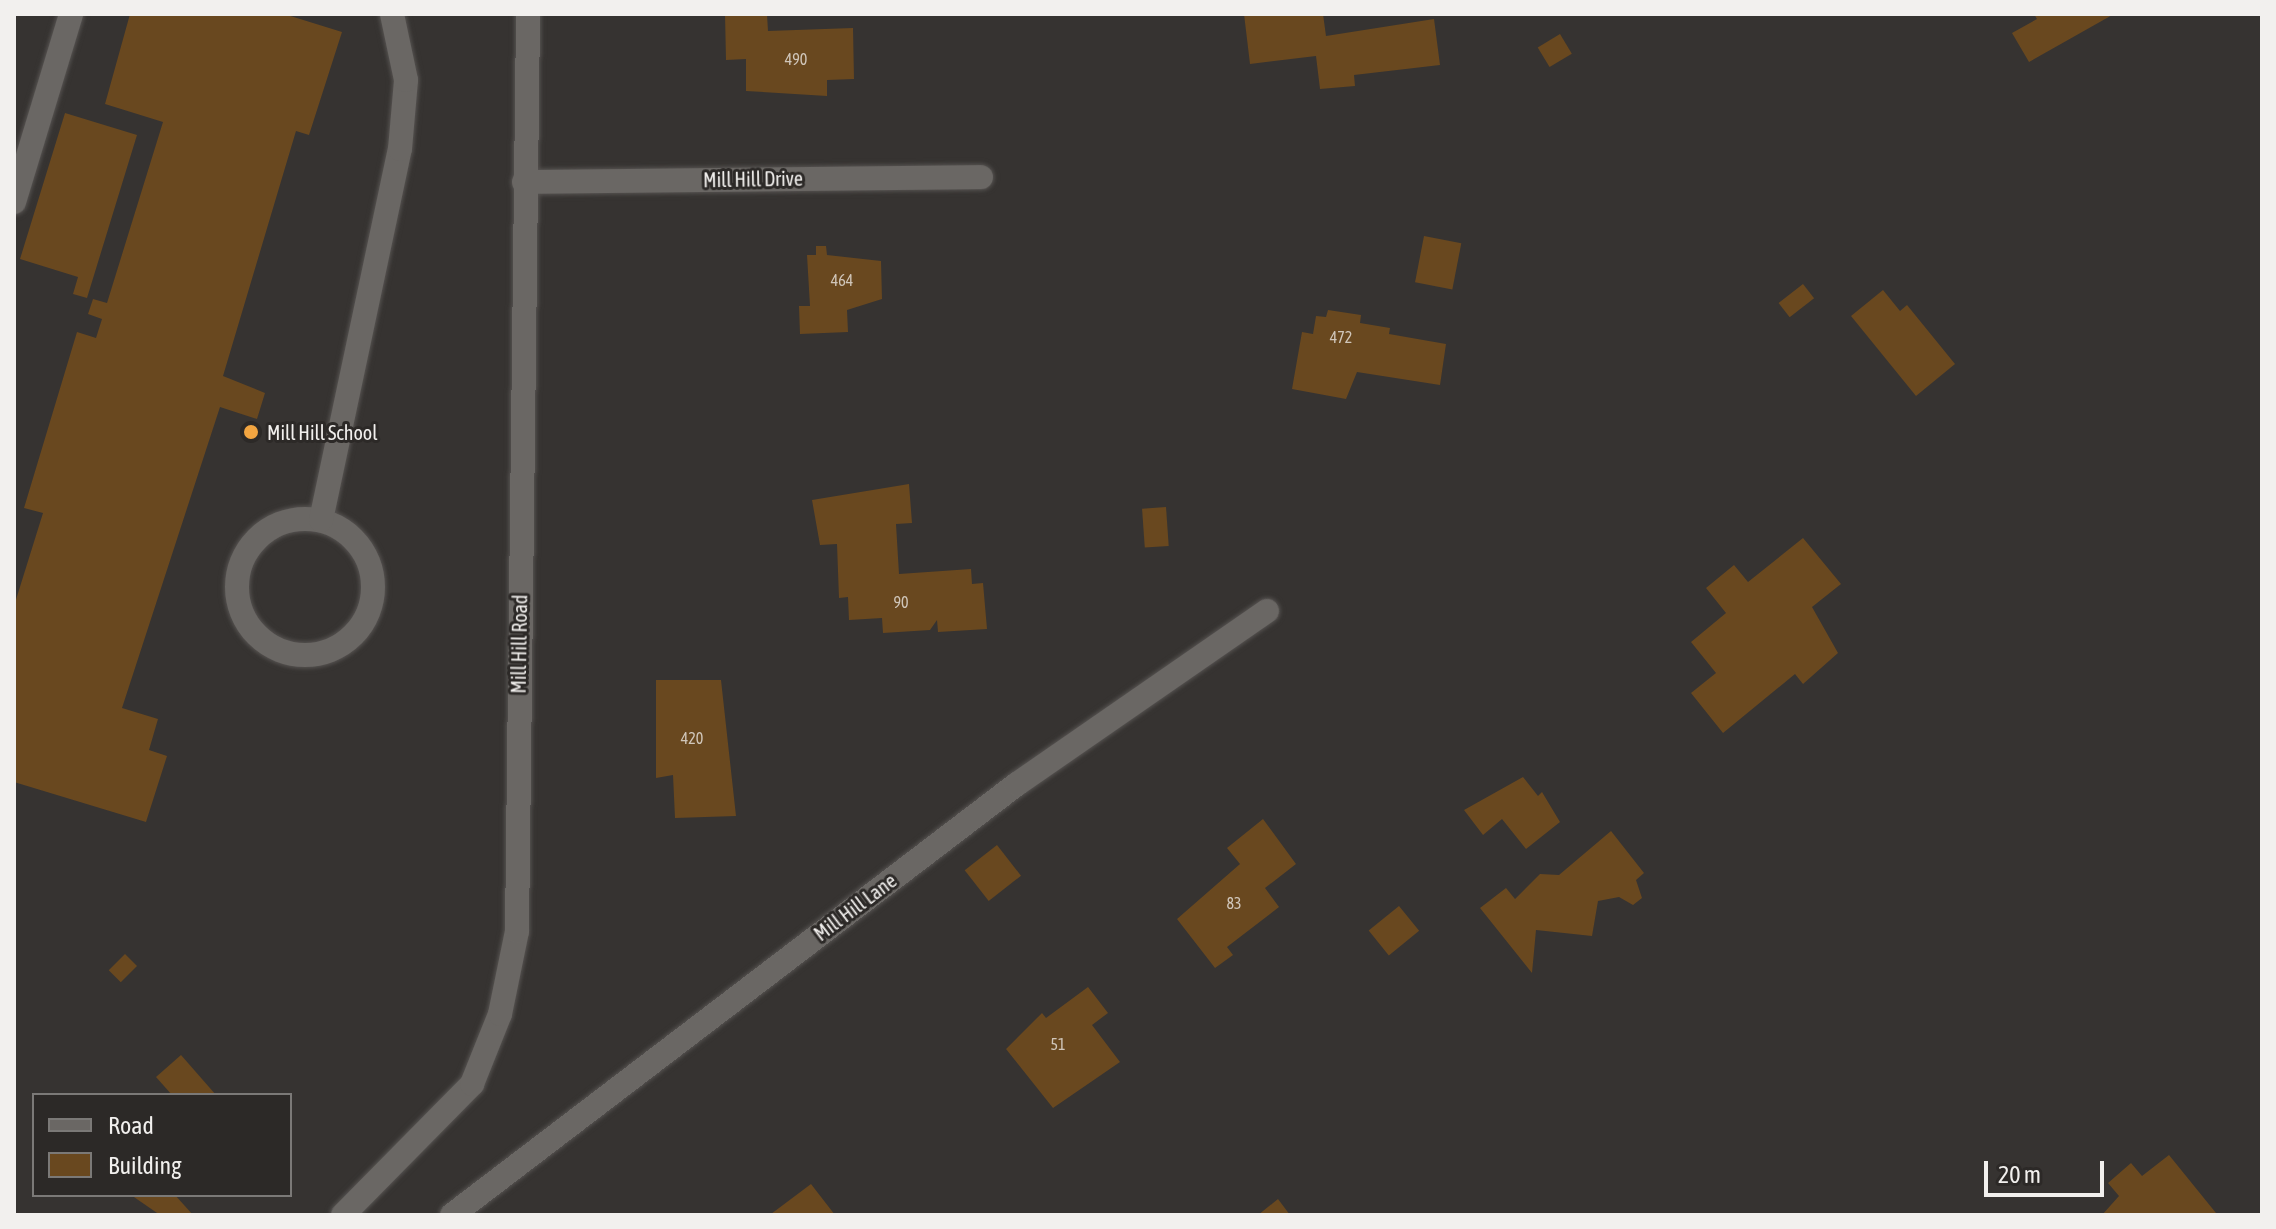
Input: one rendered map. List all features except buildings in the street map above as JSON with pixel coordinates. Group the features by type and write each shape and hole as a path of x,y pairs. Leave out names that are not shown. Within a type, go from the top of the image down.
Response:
{"street":[{"path":"14,202 71,14"},
{"path":"321,520 400,149 406,80 392,14"},
{"name":"Mill Hill Road","path":"343,1215 472,1084 500,1014 517,931 528,14"},
{"name":"Mill Hill Drive","path":"524,182 981,177"},
{"path":"294,519 321,520 346,531 364,551 372,602 342,645 290,654 247,623 238,571 269,529 294,519"},
{"name":"Mill Hill Lane","path":"452,1215 1017,784 1267,611"}],"place":[{"name":"Mill Hill School","path":"251,432"}]}
